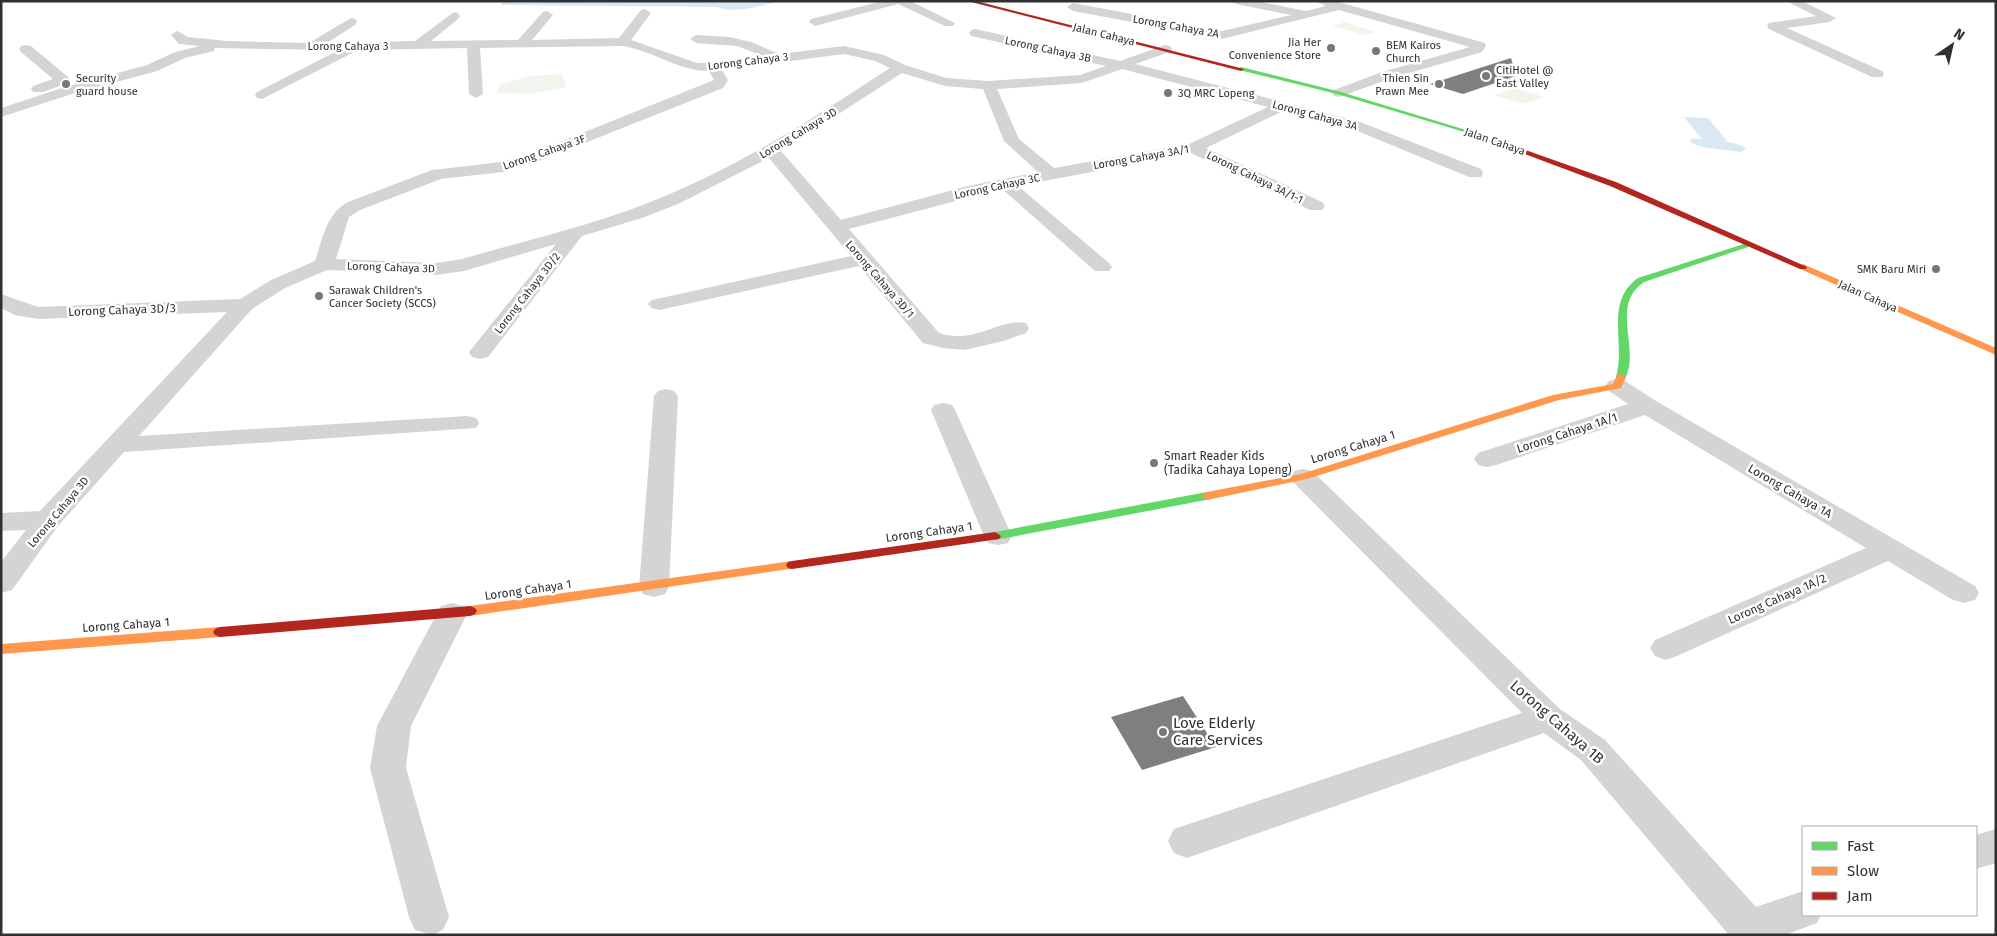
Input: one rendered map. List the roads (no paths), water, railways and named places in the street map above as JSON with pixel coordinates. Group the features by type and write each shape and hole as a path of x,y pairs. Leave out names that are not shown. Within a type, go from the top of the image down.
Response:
{"street":[{"path":"815,22 899,1 949,23"},
{"name":"Jalan Cahaya","path":"969,1 1339,93 1435,120 1613,184 1996,352"},
{"path":"1236,1 1310,14"},
{"path":"1321,1 1480,46 1477,50 1387,75 1339,93"},
{"path":"1792,1 1830,18 1773,26 1877,74"},
{"name":"Lorong Cahaya 2A","path":"1073,8 1222,35 1338,7"},
{"path":"623,42 645,13"},
{"path":"522,43 547,15"},
{"path":"417,46 454,16"},
{"path":"312,47 351,22"},
{"name":"Lorong Cahaya 3B","path":"975,33 1121,65"},
{"path":"696,40 726,40 746,43 778,58"},
{"name":"Lorong Cahaya 3","path":"61,85 89,85 152,68 181,44 354,47 623,42 645,47 686,64 714,67 824,51 844,50 879,58 900,68 945,82 988,85 1082,79 1165,49"},
{"path":"473,45 476,94"},
{"path":"262,95 354,47"},
{"path":"26,49 61,85"},
{"name":"Lorong Cahaya 3A","path":"1121,65 1356,125 1475,173"},
{"name":"Lorong Cahaya 3F","path":"324,264 340,217 343,212 354,206 438,174 503,168 536,157 718,85 721,80 714,67"},
{"name":"Lorong Cahaya 3D","path":"1,583 48,520 245,305 278,284 324,264 436,269 464,265 574,234 658,206 772,151 900,68"},
{"path":"1,100 61,85"},
{"path":"1,113 61,85"},
{"name":"Lorong Cahaya 3C","path":"988,85 1012,141 1050,174"},
{"name":"Lorong Cahaya 3A/1","path":"1050,174 1194,148 1282,106"},
{"name":"Lorong Cahaya 3A/1-1","path":"1194,148 1316,206"},
{"name":"Lorong Cahaya 3D/1","path":"772,151 862,259 932,338 949,345 970,344 1018,328"},
{"name":"Lorong Cahaya 3C","path":"836,227 968,191 1050,174"},
{"path":"1007,184 1102,267"},
{"name":"Lorong Cahaya 3D/2","path":"480,352 574,234"},
{"path":"1617,386 1625,368 1622,316 1628,290 1641,280 1750,245"},
{"path":"659,304 862,259"},
{"name":"Lorong Cahaya 3D/3","path":"1,300 23,310 38,312 245,305"},
{"name":"Lorong Cahaya 1A","path":"1617,386 1647,406 1964,593"},
{"name":"Lorong Cahaya 1","path":"1,648 452,614 654,587 998,536 1303,478 1557,398 1586,390 1617,386"},
{"path":"654,587 666,396"},
{"name":"Lorong Cahaya 1A/1","path":"1487,459 1647,406"},
{"path":"943,410 998,536"},
{"path":"116,445 467,423"},
{"name":"Lorong Cahaya 1B","path":"1303,478 1548,718 1593,750 1752,931"},
{"path":"1,522 48,520"},
{"name":"Lorong Cahaya 1A/2","path":"1666,648 1889,549"},
{"path":"429,917 388,768 394,726 452,614"},
{"path":"1187,841 1548,718"},
{"path":"1977,852 1996,846"},
{"path":"1752,931 1802,910"}],"water":[{"path":"504,1 774,1 774,3 731,10 717,7 501,5"},
{"path":"1684,117 1708,118 1727,141 1702,139"},
{"path":"1691,139 1729,142 1746,149 1741,152 1702,147 1691,143"}],"place":[{"name":"Jia Her Convenience Store","path":"1331,48"},
{"name":"BEM Kairos Church","path":"1376,51"},
{"name":"CitiHotel @ East Valley","path":"1486,76"},
{"name":"Security guard house","path":"66,84"},
{"name":"Thien Sin Prawn Mee","path":"1439,84"},
{"name":"3Q MRC Lopeng","path":"1168,93"},
{"name":"SMK Baru Miri","path":"1936,269"},
{"name":"Sarawak Children's Cancer Society (SCCS)","path":"319,296"},
{"name":"Smart Reader Kids (Tadika Cahaya Lopeng)","path":"1154,463"},
{"name":"Love Elderly Care Services","path":"1163,732"}]}
